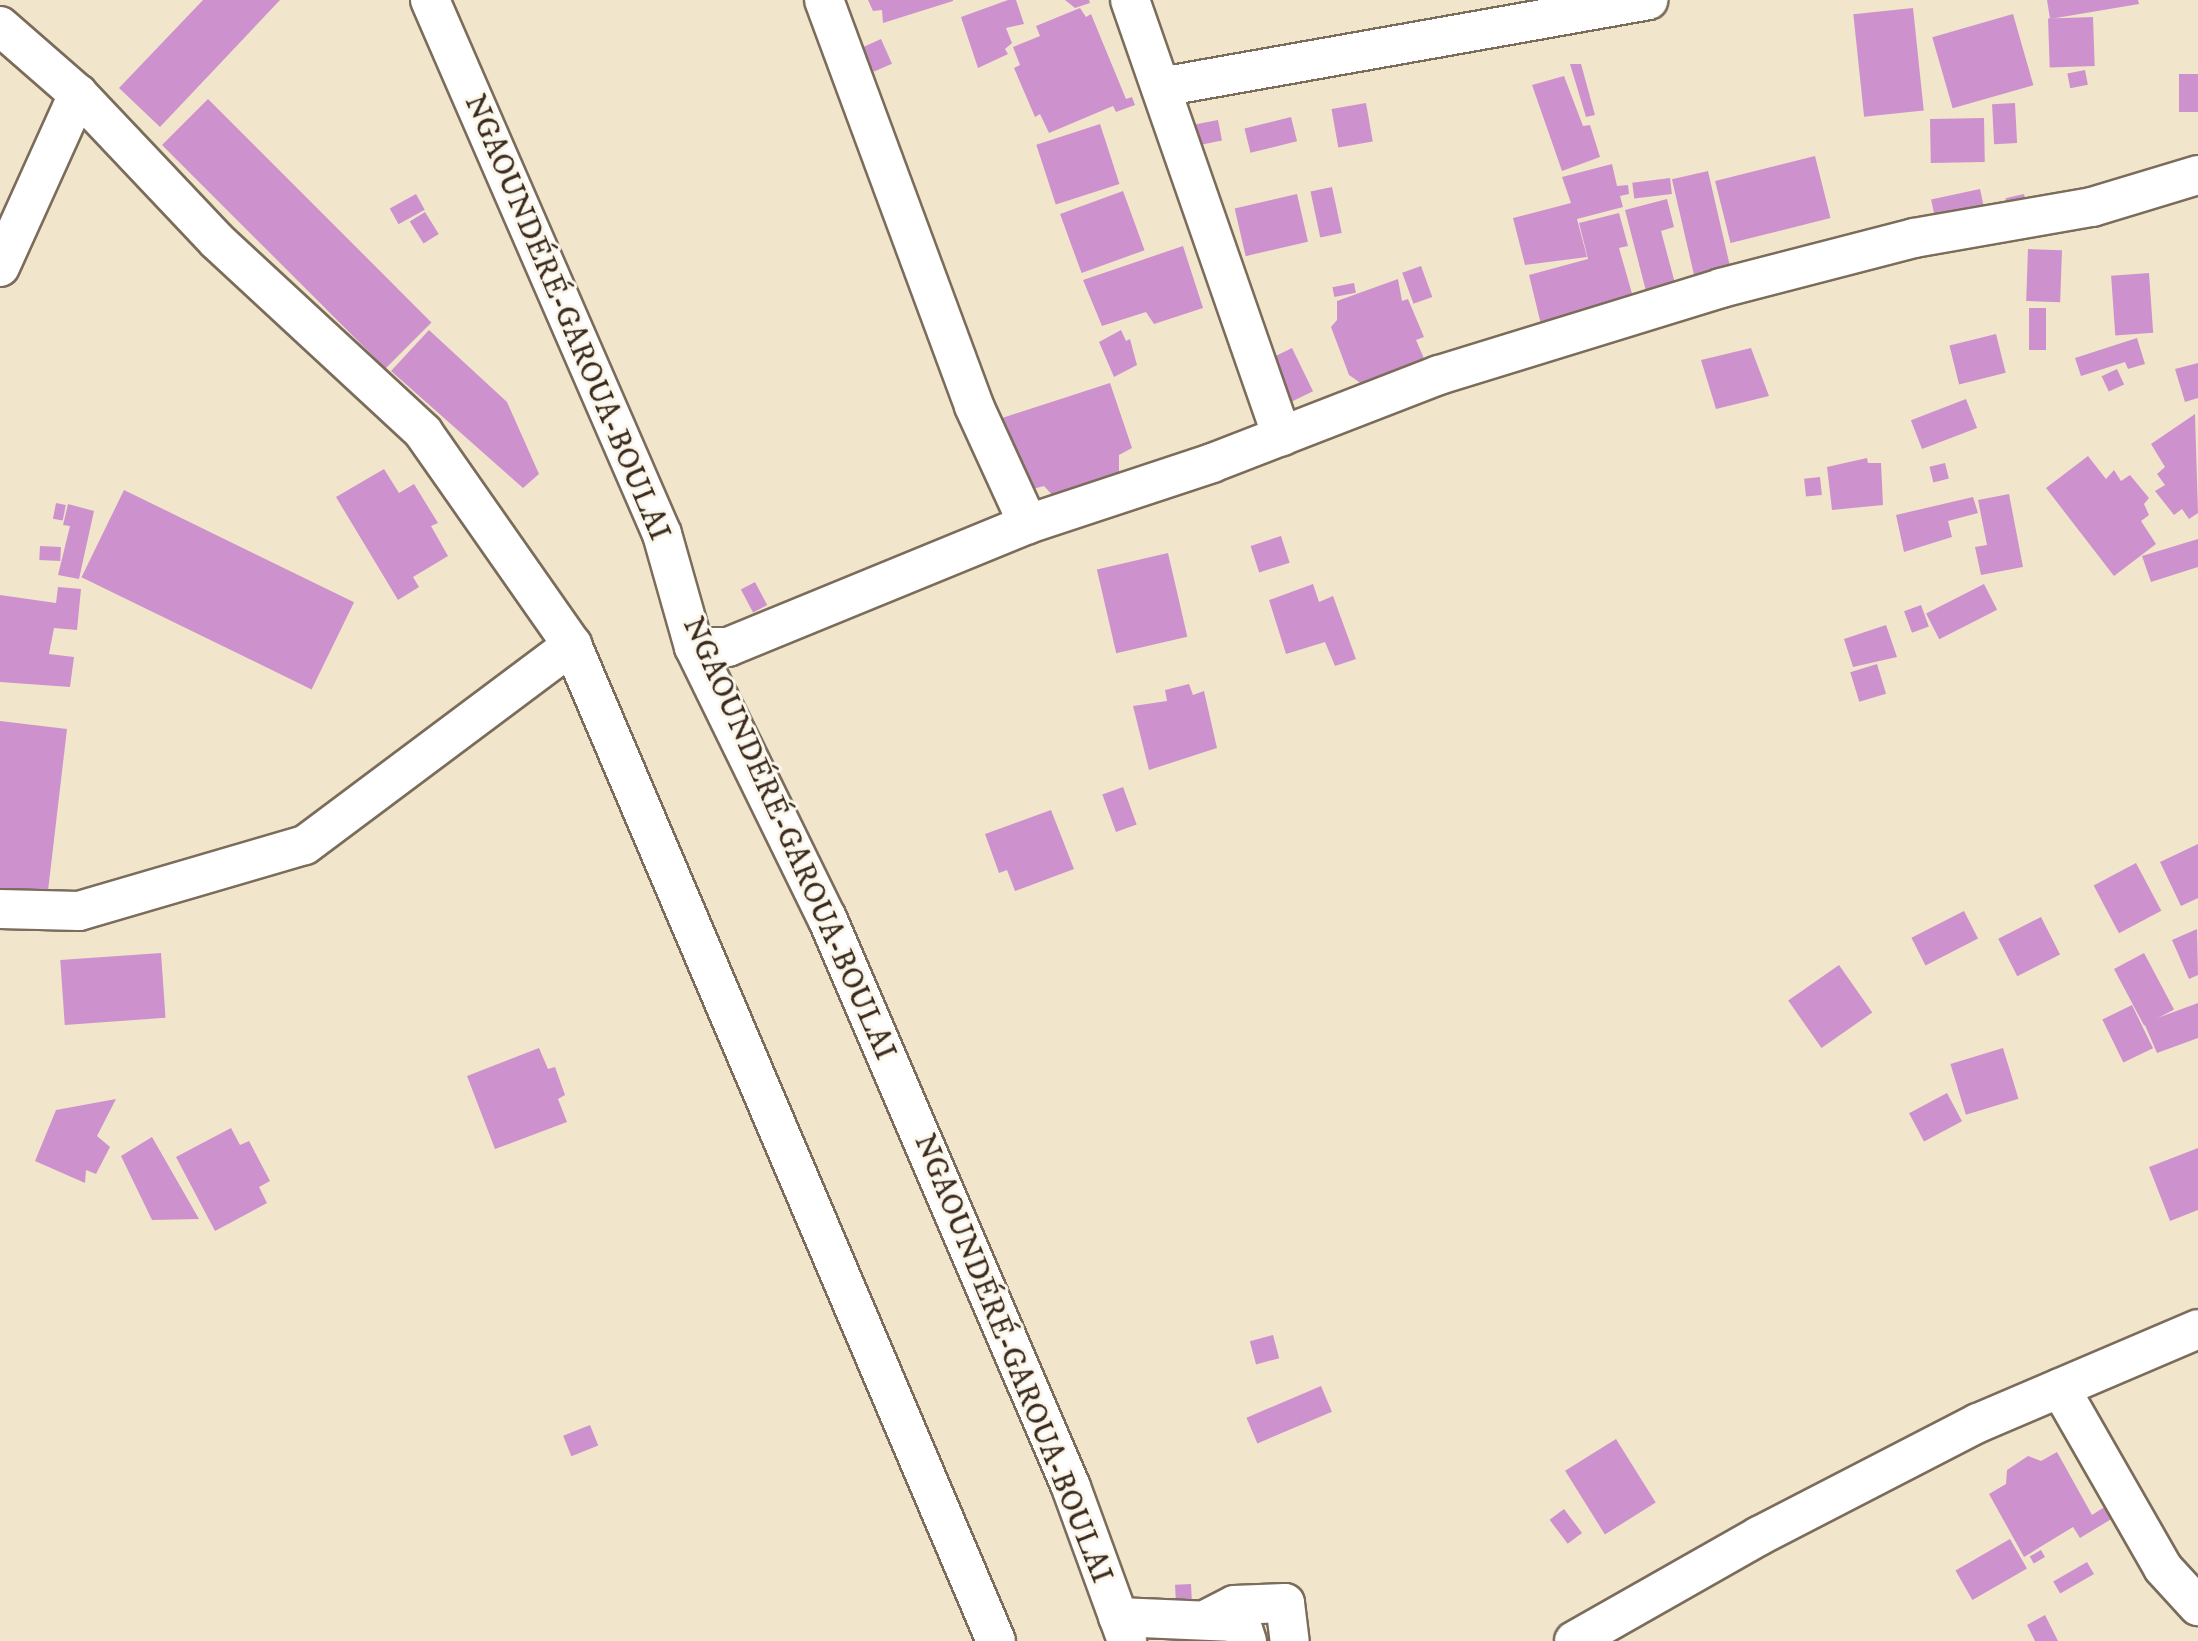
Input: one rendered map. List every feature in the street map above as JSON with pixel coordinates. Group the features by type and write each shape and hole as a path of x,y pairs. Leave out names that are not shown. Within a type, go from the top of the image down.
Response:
{"main road":[{"name":"NGAOUNDÉRÉ-GAROUA-BOULAI","path":"429,0 662,534 694,647 832,931 1071,1488 1122,1629"},
{"path":"824,0 974,405 1028,524"},
{"path":"1129,0 1282,436"},
{"path":"1161,87 1648,0"},
{"path":"0,26 78,94 217,241 423,432 572,645 996,1641"},
{"path":"0,267 78,94"},
{"path":"694,647 728,647 1028,524 1282,436 1439,375 1721,288 1914,237 2092,207 2198,175"},
{"path":"0,909 79,911 305,845 572,645"},
{"path":"1574,1641 1759,1536 1978,1423 2198,1329"},
{"path":"2060,1388 2163,1568 2198,1606"},
{"path":"1209,1618 1234,1605 1285,1603 1290,1641"},
{"path":"1122,1629 1209,1618 1234,1622 1243,1629 1247,1641"}],"building":[{"path":"203,0 280,0 160,127 119,88"},
{"path":"868,0 953,1 883,23 882,10 873,11"},
{"path":"1008,0 1016,0 1024,24 1006,28 1012,43 1005,49 1008,54 978,68 961,17"},
{"path":"1065,0 1089,0 1090,3 1075,8"},
{"path":"2047,0 2138,0 2139,4 2050,19"},
{"path":"1080,8 1086,17 1091,14 1126,99 1132,97 1135,105 1116,112 1113,106 1049,133 1040,114 1035,117 1014,68 1020,65 1013,47 1040,36 1036,26"},
{"path":"1913,8 1924,110 1864,117 1853,14"},
{"path":"2013,14 2033,85 1953,108 1932,37"},
{"path":"2093,17 2095,66 2050,68 2048,19"},
{"path":"881,39 892,64 874,72 863,47"},
{"path":"1570,64 1581,64 1595,115 1586,117"},
{"path":"2085,70 2088,85 2070,88 2067,73"},
{"path":"2179,74 2198,74 2198,112 2179,112"},
{"path":"1564,76 1583,126 1590,125 1600,157 1562,171 1532,85"},
{"path":"208,99 431,322 385,368 162,145"},
{"path":"1366,103 1373,141 1338,147 1332,109"},
{"path":"2015,103 2017,143 1994,144 1992,104"},
{"path":"1291,117 1297,141 1250,153 1244,129"},
{"path":"1984,118 1985,162 1931,163 1930,119"},
{"path":"1218,120 1222,141 1197,145 1193,125"},
{"path":"1100,124 1119,184 1056,205 1036,145"},
{"path":"1815,156 1830,218 1731,243 1715,181"},
{"path":"1612,164 1617,186 1628,185 1629,194 1620,196 1623,207 1577,219 1587,257 1525,265 1513,218 1571,203 1562,177"},
{"path":"1708,171 1733,281 1697,289 1672,179"},
{"path":"1670,178 1672,194 1634,199 1632,183"},
{"path":"1332,187 1342,233 1320,238 1310,192"},
{"path":"1980,189 1987,221 1938,232 1931,199"},
{"path":"1123,191 1145,250 1082,273 1060,214"},
{"path":"416,194 425,210 398,224 390,209"},
{"path":"1297,194 1308,242 1246,256 1235,208"},
{"path":"2024,194 2028,211 2009,215 2005,198"},
{"path":"1667,199 1674,227 1661,231 1676,287 1647,295 1625,210"},
{"path":"425,212 439,234 424,244 410,222"},
{"path":"1619,213 1628,246 1619,248 1635,304 1544,337 1529,275 1588,259 1579,223"},
{"path":"1183,246 1203,308 1154,324 1146,312 1102,326 1083,280"},
{"path":"2028,249 2062,250 2060,302 2026,301"},
{"path":"1421,266 1432,297 1413,304 1402,273"},
{"path":"2149,273 2153,333 2115,336 2111,276"},
{"path":"1398,279 1402,301 1408,299 1424,337 1416,340 1426,363 1362,384 1349,375 1331,327 1337,320 1337,301"},
{"path":"1354,283 1356,293 1334,297 1332,287"},
{"path":"2029,308 2046,308 2046,350 2029,350"},
{"path":"429,330 507,402 539,474 523,488 391,371"},
{"path":"1121,330 1126,341 1130,339 1137,365 1114,377 1099,342"},
{"path":"1996,334 2006,373 1959,384 1949,346"},
{"path":"2137,338 2145,364 2128,369 2125,362 2081,376 2075,358"},
{"path":"1292,348 1313,391 1288,403 1267,360"},
{"path":"1751,348 1769,396 1716,409 1701,360"},
{"path":"2198,363 2198,398 2185,402 2175,369"},
{"path":"2117,369 2124,384 2109,392 2102,376"},
{"path":"1110,383 1132,448 1119,455 1119,476 1054,497 1044,486 1025,491 1002,418"},
{"path":"1966,399 1977,428 1922,449 1911,420"},
{"path":"2195,414 2198,513 2189,519 2182,509 2174,515 2155,491 2165,485 2157,474 2165,467 2151,444"},
{"path":"2088,456 2106,479 2114,470 2121,481 2130,475 2149,498 2144,504 2149,515 2141,521 2156,544 2114,576 2046,488"},
{"path":"1867,458 1868,463 1881,463 1883,505 1832,510 1827,467"},
{"path":"1945,463 1949,479 1933,482 1929,467"},
{"path":"384,469 399,493 414,484 438,523 431,526 448,556 413,577 419,587 398,600 336,497"},
{"path":"1820,477 1822,495 1806,497 1804,479"},
{"path":"124,490 354,602 312,689 81,577"},
{"path":"2009,494 2023,567 1981,575 1975,547 1987,545 1978,500"},
{"path":"1973,497 1978,513 1948,521 1952,537 1904,552 1896,515"},
{"path":"56,503 66,505 63,521 53,519"},
{"path":"68,504 94,511 79,579 58,575 70,526 63,525"},
{"path":"1281,536 1290,563 1259,573 1251,546"},
{"path":"2198,539 2198,567 2151,582 2142,556"},
{"path":"40,546 61,547 60,561 39,560"},
{"path":"1168,553 1187,637 1116,653 1097,569"},
{"path":"755,582 767,605 753,612 741,590"},
{"path":"1313,584 1319,602 1333,596 1356,659 1335,666 1325,642 1286,654 1269,600"},
{"path":"1984,584 1997,610 1939,639 1926,614"},
{"path":"58,587 81,589 77,630 54,628 49,654 74,657 70,687 0,682 0,595 56,603"},
{"path":"1921,605 1929,627 1912,633 1904,611"},
{"path":"1886,625 1897,657 1853,667 1844,639"},
{"path":"1877,664 1886,694 1859,702 1850,672"},
{"path":"1189,684 1193,695 1204,691 1217,748 1149,770 1133,706 1167,701 1165,690"},
{"path":"0,721 67,729 46,908 0,903"},
{"path":"1123,787 1137,825 1116,832 1102,795"},
{"path":"1051,810 1074,869 1015,891 1007,870 999,873 985,834"},
{"path":"2198,844 2198,898 2181,906 2160,862"},
{"path":"2136,863 2161,911 2119,933 2094,886"},
{"path":"1964,911 1978,939 1926,965 1911,938"},
{"path":"2041,917 2060,954 2017,976 1998,939"},
{"path":"2197,929 2198,975 2189,979 2172,940"},
{"path":"161,953 166,1018 65,1025 60,960"},
{"path":"2144,953 2174,1010 2144,1025 2114,969"},
{"path":"1839,965 1872,1013 1821,1048 1788,1001"},
{"path":"2198,1003 2198,1038 2157,1053 2144,1023"},
{"path":"2132,1005 2153,1048 2123,1063 2102,1019"},
{"path":"539,1048 548,1069 555,1067 565,1095 558,1099 567,1122 495,1149 467,1076"},
{"path":"2003,1048 2018,1099 1966,1115 1950,1064"},
{"path":"1947,1093 1962,1121 1924,1141 1909,1113"},
{"path":"116,1099 97,1136 110,1147 96,1174 86,1170 85,1183 35,1161 56,1110"},
{"path":"231,1128 240,1145 249,1141 270,1181 259,1187 267,1203 215,1231 176,1157"},
{"path":"152,1137 199,1219 152,1220 121,1156"},
{"path":"2198,1148 2198,1210 2170,1221 2149,1167"},
{"path":"1273,1335 1279,1358 1256,1364 1250,1341"},
{"path":"1321,1386 1332,1412 1257,1443 1246,1418"},
{"path":"590,1425 598,1445 571,1456 563,1436"},
{"path":"1616,1439 1656,1503 1605,1534 1565,1471"},
{"path":"2057,1452 2092,1515 2106,1506 2113,1518 2080,1538 2073,1527 2024,1557 1989,1494 2006,1484 2007,1470 2028,1456 2041,1461"},
{"path":"1564,1509 1582,1533 1568,1544 1550,1520"},
{"path":"2010,1539 2027,1568 1972,1600 1955,1571"},
{"path":"2041,1550 2045,1557 2034,1563 2030,1556"},
{"path":"2087,1562 2094,1574 2060,1594 2053,1581"},
{"path":"1191,1584 1192,1603 1176,1604 1175,1585"},
{"path":"2045,1615 2058,1641 2035,1641 2027,1625"}]}
